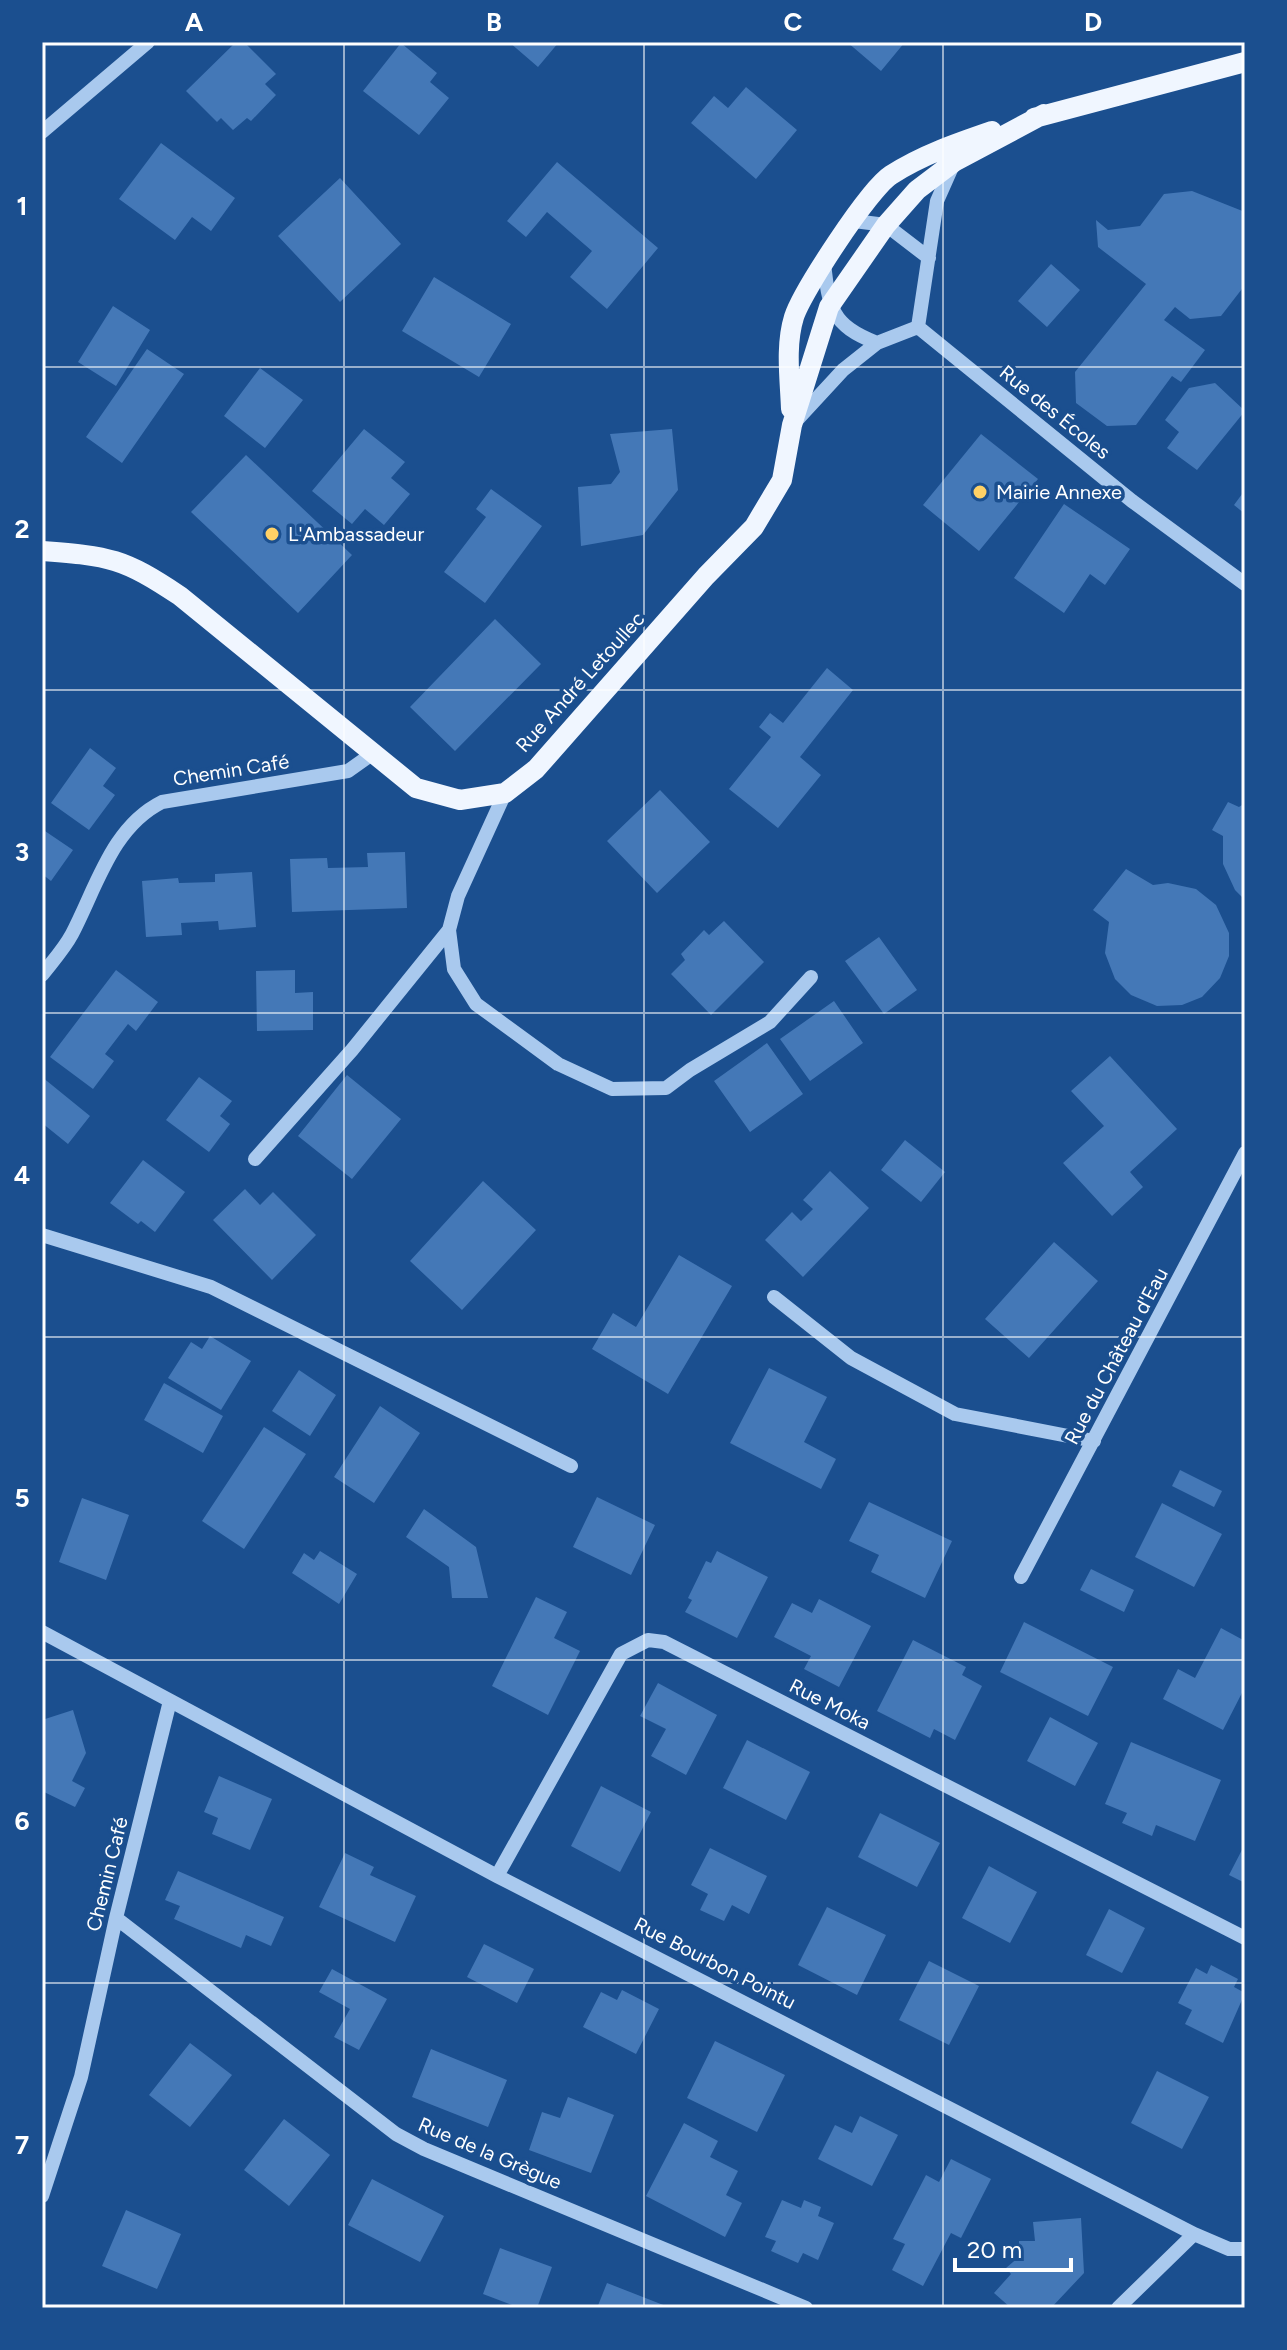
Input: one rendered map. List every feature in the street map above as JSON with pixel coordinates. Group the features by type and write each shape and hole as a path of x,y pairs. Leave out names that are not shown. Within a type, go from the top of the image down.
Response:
{"main road":[{"name":"Rue André Letoullec","path":"792,425 789,356 794,317 824,262 887,177 947,146 1044,114 1245,62"},
{"name":"Rue André Letoullec","path":"42,551 104,555 138,568 180,596 416,788 460,800 505,793 536,769 706,576 754,527 782,480 792,425 829,307 886,225 917,190 954,162 1044,114"}],"street":[{"path":"42,132 148,42"},
{"path":"792,425 843,370 877,343 918,327 937,201 954,162"},
{"path":"854,221 886,225 929,258"},
{"path":"824,262 829,307 849,333 877,343"},
{"name":"Rue des Écoles","path":"918,327 1132,501 1245,584"},
{"name":"Chemin Café","path":"42,975 71,937 126,827 143,811 162,802 348,771 372,754"},
{"path":"505,793 458,896 449,930 454,969 476,1004 558,1064 612,1089 666,1088 770,1022 811,977"},
{"path":"255,1159 352,1050 449,930"},
{"name":"Rue du Château d'Eau","path":"1021,1577 1245,1153"},
{"path":"42,1235 164,1271 236,1298 571,1466"},
{"path":"774,1297 851,1358 955,1414 1094,1441"},
{"path":"42,1632 170,1701"},
{"name":"Rue Moka","path":"497,1876 621,1654 648,1640 664,1642 1245,1938"},
{"name":"Chemin Café","path":"42,2196 81,2077 116,1918 170,1701"},
{"name":"Rue Bourbon Pointu","path":"170,1701 497,1876 1194,2234 1229,2249 1245,2249"},
{"name":"Rue de la Grègue","path":"116,1918 396,2134 424,2149 806,2308"},
{"path":"1118,2308 1194,2234"}],"building":[{"path":"236,42 244,42 276,74 265,84 276,95 251,121 247,118 233,130 221,118 217,122 186,91"},
{"path":"509,42 559,42 538,67"},
{"path":"847,42 905,42 881,71"},
{"path":"401,43 437,73 430,82 449,98 419,135 363,91"},
{"path":"746,87 797,130 756,179 691,123 714,96 728,108"},
{"path":"161,143 235,198 211,231 192,217 175,240 119,199"},
{"path":"557,162 658,248 607,309 570,277 592,251 547,212 526,237 507,221"},
{"path":"340,178 401,244 340,302 278,236"},
{"path":"1192,191 1245,212 1245,285 1221,316 1190,319 1175,307 1164,320 1205,350 1181,382 1172,376 1136,425 1107,426 1076,403 1075,372 1146,284 1098,247 1096,220 1108,230 1140,226 1164,194"},
{"path":"1051,264 1080,290 1047,327 1018,301"},
{"path":"434,277 511,324 479,377 402,331"},
{"path":"113,306 150,330 116,386 78,362"},
{"path":"147,349 184,374 122,463 86,437"},
{"path":"260,368 303,400 265,448 224,416"},
{"path":"1215,383 1245,411 1197,470 1167,448 1179,432 1165,420 1189,388"},
{"path":"364,429 405,462 391,478 410,494 384,525 365,509 352,524 312,491"},
{"path":"672,429 678,490 643,535 581,546 578,487 611,484 620,472 610,434"},
{"name":"Mairie Annexe","path":"981,434 1038,479 979,551 923,505"},
{"name":"L'Ambassadeur","path":"246,455 352,555 298,613 191,512"},
{"path":"491,489 542,526 485,603 444,572 486,517 476,509"},
{"path":"1245,490 1245,514 1234,505"},
{"path":"1064,504 1130,549 1105,585 1090,574 1064,613 1014,578"},
{"path":"495,619 541,664 455,751 410,707"},
{"path":"827,668 853,690 800,757 821,775 778,828 729,789 771,737 759,727 770,713 783,723"},
{"path":"90,748 116,768 103,786 115,795 89,830 51,803"},
{"path":"660,790 710,842 657,893 607,841"},
{"path":"1228,802 1239,807 1245,803 1245,900 1235,890 1223,864 1223,836 1212,830"},
{"path":"42,829 73,850 51,881 42,874"},
{"path":"405,852 407,908 292,912 290,859 327,858 328,868 368,867 367,853"},
{"path":"1126,869 1153,885 1168,883 1196,889 1216,905 1229,933 1229,956 1220,978 1202,997 1182,1005 1157,1006 1131,995 1115,979 1105,953 1109,922 1093,910"},
{"path":"252,872 256,927 219,930 218,921 181,923 182,935 146,937 142,881 178,878 179,883 215,882 215,874"},
{"path":"724,921 764,962 711,1015 671,974 685,960 681,954 704,930 709,935"},
{"path":"879,937 917,990 884,1014 845,961"},
{"path":"116,970 158,1002 136,1031 128,1024 105,1054 114,1061 93,1089 50,1057"},
{"path":"295,970 295,993 313,992 313,1030 257,1031 256,971"},
{"path":"834,1001 863,1043 810,1081 780,1039"},
{"path":"767,1043 803,1094 750,1132 714,1081"},
{"path":"1110,1056 1177,1129 1130,1172 1143,1187 1112,1216 1063,1163 1104,1126 1071,1091"},
{"path":"347,1075 401,1119 352,1179 298,1136"},
{"path":"42,1077 90,1116 68,1144 42,1123"},
{"path":"199,1077 232,1101 220,1116 230,1124 209,1152 166,1120"},
{"path":"905,1140 945,1172 921,1202 881,1170"},
{"path":"143,1160 185,1192 155,1232 141,1221 138,1224 110,1203"},
{"path":"830,1171 869,1208 803,1277 765,1240 792,1212 801,1221 813,1209 803,1200"},
{"path":"483,1181 536,1230 462,1310 410,1261"},
{"path":"245,1189 260,1205 273,1192 316,1235 272,1280 213,1220"},
{"path":"1054,1242 1098,1281 1029,1358 985,1319"},
{"path":"679,1255 732,1286 668,1394 592,1349 613,1313 636,1327"},
{"path":"210,1336 251,1361 221,1410 168,1378 191,1342 202,1349"},
{"path":"769,1368 827,1397 804,1442 836,1459 821,1489 730,1443"},
{"path":"299,1370 336,1395 310,1436 272,1411"},
{"path":"164,1383 223,1416 203,1453 144,1420"},
{"path":"380,1406 420,1433 374,1503 334,1477"},
{"path":"264,1427 306,1454 244,1549 202,1521"},
{"path":"1180,1470 1222,1491 1214,1507 1172,1486"},
{"path":"597,1497 655,1525 631,1575 573,1547"},
{"path":"82,1498 129,1515 106,1580 59,1562"},
{"path":"869,1502 952,1541 925,1598 871,1572 879,1555 849,1541"},
{"path":"1162,1503 1222,1534 1194,1587 1135,1557"},
{"path":"424,1509 476,1547 488,1598 452,1598 449,1567 406,1537"},
{"path":"320,1551 357,1574 339,1604 292,1573 304,1553 314,1560"},
{"path":"717,1551 768,1577 737,1638 685,1612 692,1600 688,1598 706,1561 711,1563"},
{"path":"1091,1569 1134,1590 1124,1612 1080,1590"},
{"path":"536,1597 567,1612 554,1638 580,1651 548,1715 492,1686"},
{"path":"819,1599 871,1626 839,1687 804,1669 811,1656 774,1637 792,1603 812,1613"},
{"path":"1024,1622 1113,1667 1088,1716 1000,1672"},
{"path":"1221,1628 1245,1641 1245,1687 1223,1730 1163,1699 1178,1669 1195,1678"},
{"path":"913,1640 966,1667 962,1675 982,1686 955,1740 934,1729 930,1738 877,1711"},
{"path":"658,1683 717,1715 686,1775 651,1756 666,1729 640,1716"},
{"path":"73,1710 86,1753 72,1781 85,1788 75,1807 42,1791 42,1720"},
{"path":"1050,1717 1098,1743 1075,1786 1027,1761"},
{"path":"747,1740 810,1772 786,1820 723,1788"},
{"path":"1131,1742 1221,1780 1195,1841 1156,1825 1152,1836 1122,1823 1127,1813 1105,1804"},
{"path":"219,1776 272,1799 250,1850 212,1834 218,1818 204,1812"},
{"path":"601,1786 651,1812 620,1872 571,1846"},
{"path":"880,1813 940,1843 917,1887 858,1857"},
{"path":"1245,1844 1245,1883 1229,1875"},
{"path":"710,1848 767,1876 749,1914 732,1905 724,1921 700,1910 708,1894 691,1885"},
{"path":"345,1853 374,1867 370,1875 416,1896 395,1942 319,1907"},
{"path":"989,1866 1037,1892 1010,1943 962,1918"},
{"path":"178,1871 284,1917 271,1946 246,1935 241,1948 174,1919 180,1906 165,1900"},
{"path":"827,1907 886,1935 857,1995 798,1965"},
{"path":"1109,1909 1145,1928 1122,1973 1086,1955"},
{"path":"484,1944 534,1969 517,2003 467,1977"},
{"path":"929,1961 979,1986 949,2045 899,2020"},
{"path":"1211,1965 1238,1979 1234,1987 1245,1993 1223,2043 1185,2024 1192,2010 1178,2003 1196,1968 1207,1974"},
{"path":"332,1969 387,1999 359,2050 334,2037 350,2009 319,1992"},
{"path":"622,1990 659,2009 636,2054 583,2027 601,1992 617,2000"},
{"path":"715,2041 785,2075 757,2132 687,2098"},
{"path":"190,2043 232,2075 190,2127 149,2095"},
{"path":"431,2049 507,2080 488,2127 412,2097"},
{"path":"1157,2071 1209,2097 1182,2149 1131,2123"},
{"path":"568,2097 614,2115 591,2173 529,2150 542,2112 560,2118"},
{"path":"860,2116 898,2135 872,2186 818,2159 835,2125 852,2133"},
{"path":"284,2119 330,2155 289,2206 244,2170"},
{"path":"684,2123 718,2141 710,2157 738,2171 726,2195 742,2203 725,2237 646,2196"},
{"path":"951,2159 991,2179 961,2238 951,2233 923,2286 892,2270 905,2244 893,2239 926,2175 939,2182"},
{"path":"372,2179 444,2216 420,2262 348,2225"},
{"path":"782,2200 801,2208 804,2200 821,2207 818,2216 834,2223 818,2260 803,2253 798,2263 771,2251 776,2241 765,2237"},
{"path":"126,2210 181,2234 157,2289 102,2266"},
{"path":"1081,2218 1084,2273 1051,2308 1011,2308 994,2293 1011,2274 1006,2268 1019,2257 1019,2241 1035,2241 1033,2222"},
{"path":"500,2248 552,2267 537,2308 520,2308 483,2294"},
{"path":"607,2283 671,2308 597,2308"}],"place":[{"name":"Mairie Annexe","path":"980,492"},
{"name":"L'Ambassadeur","path":"272,534"}]}
